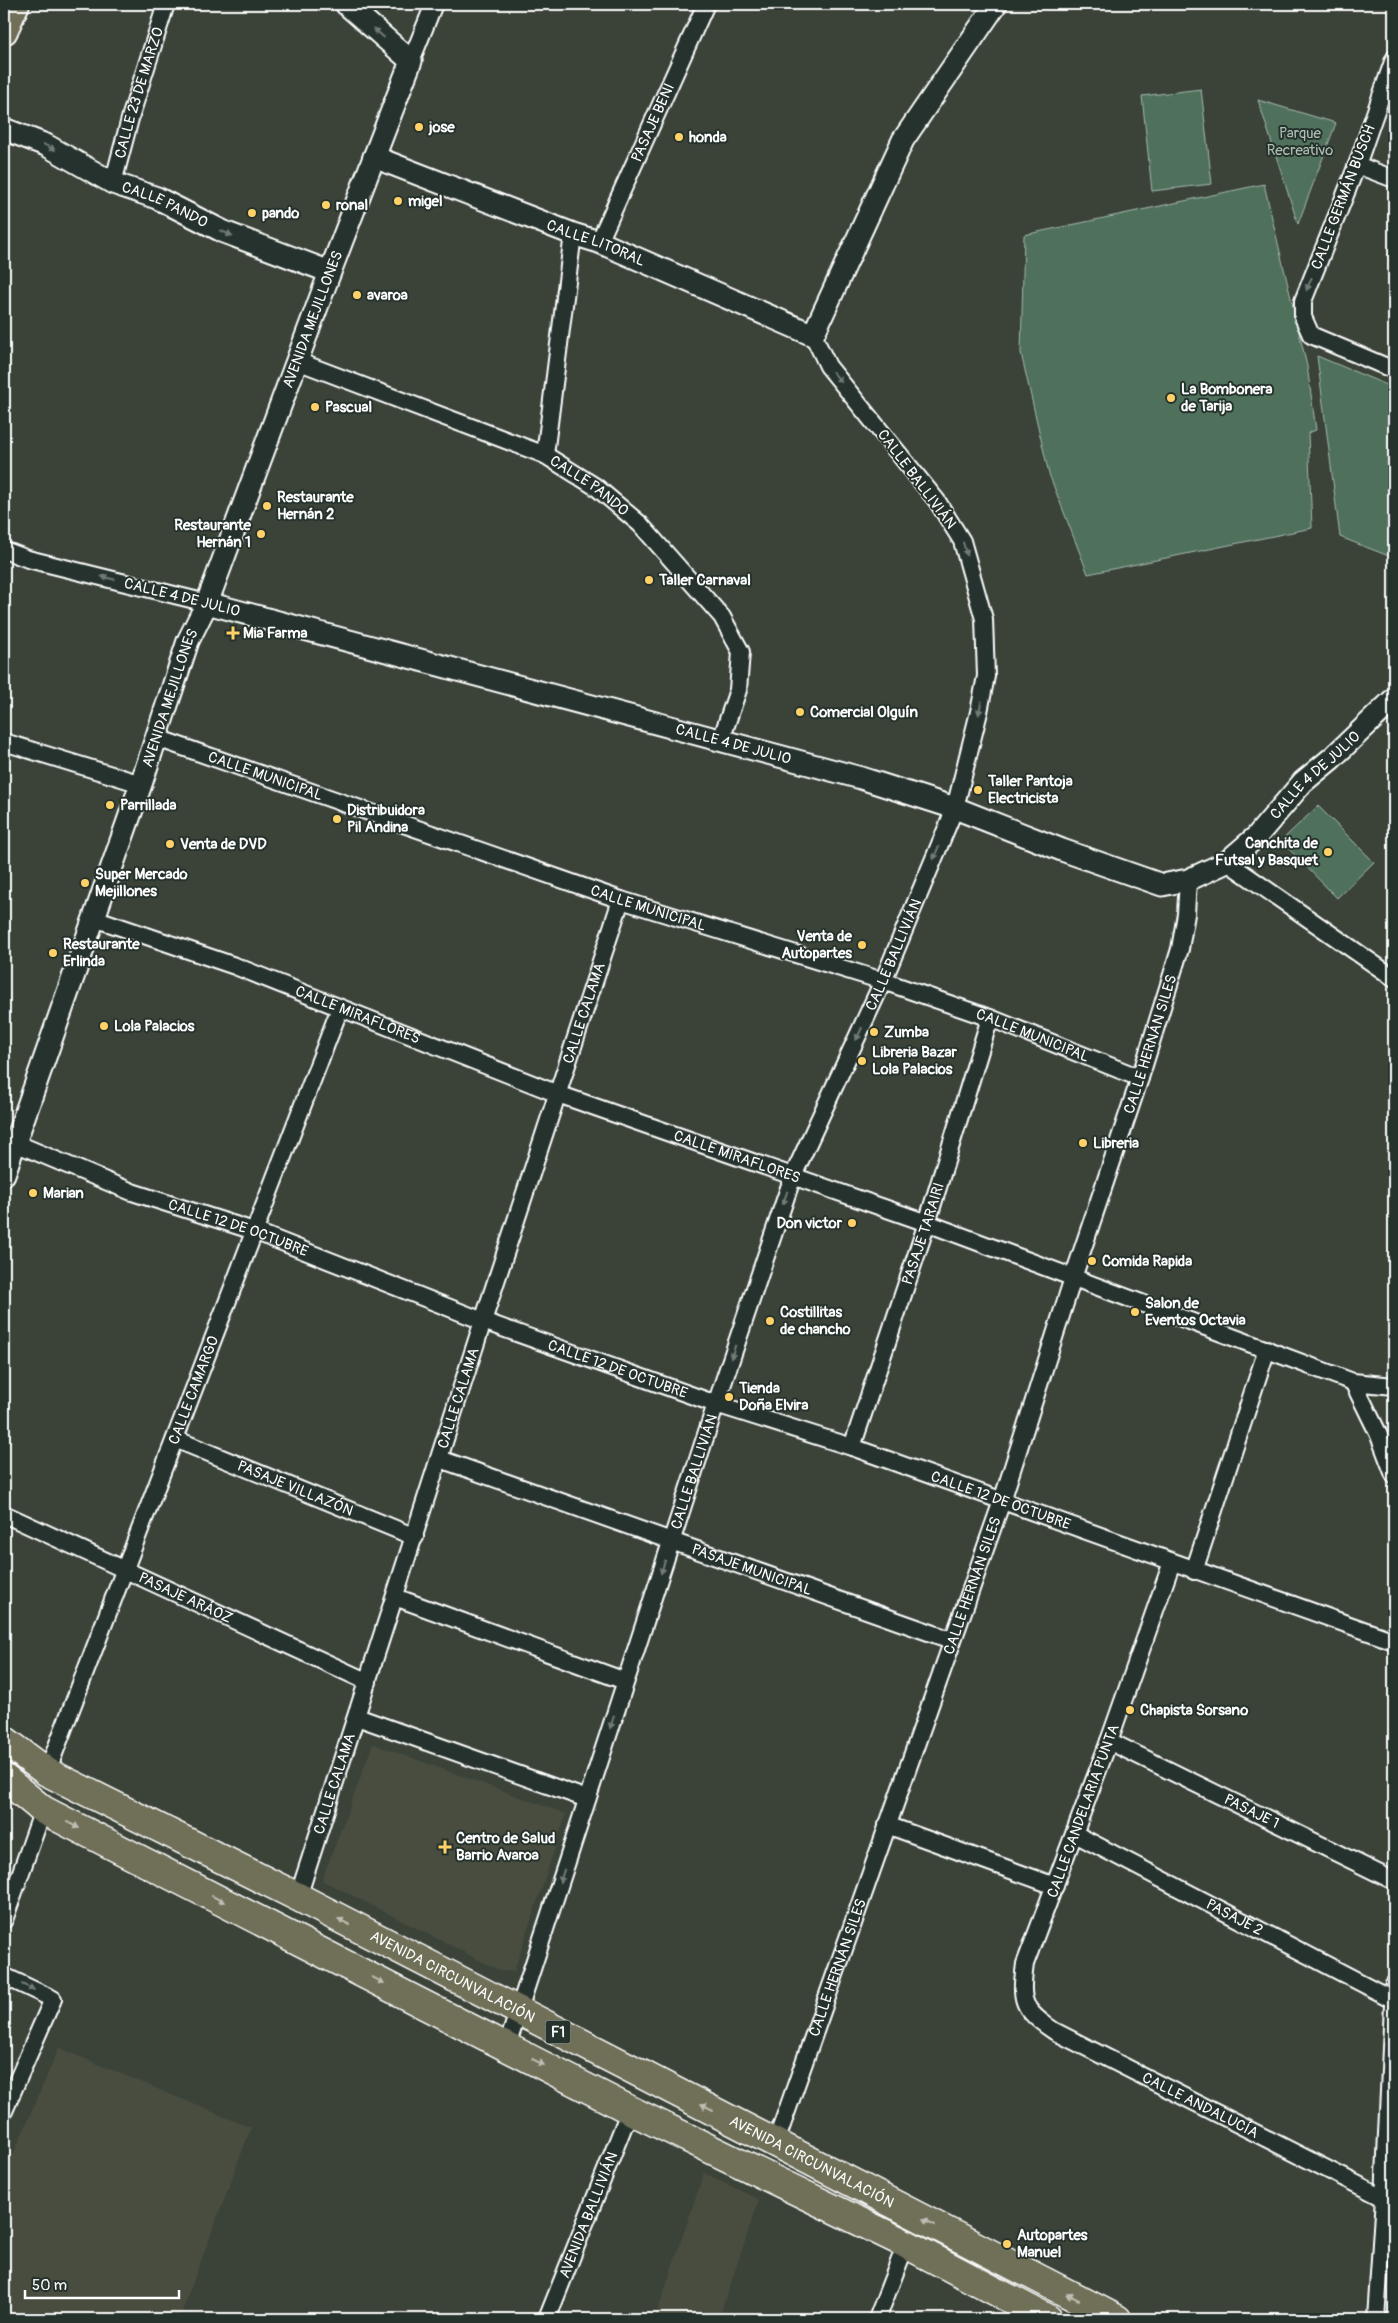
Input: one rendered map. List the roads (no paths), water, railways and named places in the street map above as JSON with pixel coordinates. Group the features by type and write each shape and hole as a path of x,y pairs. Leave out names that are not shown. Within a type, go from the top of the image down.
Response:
{"highway":[{"name":"AVENIDA CIRCUNVALACIÓN","path":"4,1740 47,1772 298,1897 1117,2319"},
{"name":"F1","path":"4,1778 43,1810 630,2110 906,2244 1048,2319"}],"main road":[{"path":"4,31 16,4"}],"street":[{"name":"CALLE 23 DE MARZO","path":"112,183 166,4"},
{"path":"346,4 411,62"},
{"name":"AVENIDA MEJILLONES","path":"4,1174 142,784 188,641 207,602 330,272 434,4"},
{"name":"PASAJE BENI","path":"599,242 706,4"},
{"path":"813,335 903,140 996,4"},
{"name":"CALLE GERMÁN BUSCH","path":"1394,58 1357,164 1303,301 1303,317 1311,335 1394,370"},
{"name":"CALLE PANDO","path":"4,129 46,145 112,183 157,198 224,232 330,272"},
{"name":"CALLE LITORAL","path":"374,157 599,242 813,335"},
{"path":"1357,164 1394,179"},
{"path":"545,455 574,234"},
{"name":"CALLE BALLIVIÁN","path":"507,2046 716,1404 793,1176 883,980 955,808 986,676 984,619 962,540 937,500 828,366 813,335"},
{"name":"CALLE PANDO","path":"297,361 545,455 596,487 640,524 722,617 741,652 738,690 721,740"},
{"name":"CALLE 4 DE JULIO","path":"4,550 28,558 207,602 861,778 955,808 1062,850 1162,884 1188,880 1227,862 1256,837 1303,782 1390,709"},
{"name":"CALLE MUNICIPAL","path":"157,738 621,900 883,980 990,1018 1140,1078"},
{"path":"4,742 142,784"},
{"path":"1227,862 1394,978"},
{"name":"CALLE HERNÁN SILES","path":"776,2142 951,1640 1002,1501 1073,1278 1140,1078 1180,949 1186,914 1188,880"},
{"name":"CALLE CALAMA","path":"298,1897 483,1321 621,900"},
{"name":"CALLE MIRAFLORES","path":"94,918 235,966 558,1094 926,1223 1354,1382 1388,1386"},
{"name":"CALLE CAMARGO","path":"47,1772 340,1008"},
{"name":"PASAJE TARAIRI","path":"852,1447 926,1223 990,1018"},
{"name":"CALLE 12 DE OCTUBRE","path":"15,1143 132,1192 254,1231 483,1321 716,1404 852,1447 1394,1641"},
{"path":"1194,1571 1267,1349"},
{"path":"1354,1382 1378,1433 1394,1475"},
{"name":"PASAJE VILLAZÓN","path":"175,1439 415,1537"},
{"name":"PASAJE MUNICIPAL","path":"440,1459 672,1539 951,1640"},
{"name":"PASAJE ARÁOZ","path":"4,1514 368,1682"},
{"name":"CALLE CANDELARIA PUNTA","path":"1025,2004 1022,1988 1025,1964 1075,1834 1172,1562"},
{"path":"395,1597 625,1681"},
{"path":"357,1716 587,1799"},
{"name":"PASAJE 1","path":"1109,1741 1394,1882"},
{"path":"4,1920 43,1810"},
{"path":"887,1825 1055,1886"},
{"name":"PASAJE 2","path":"1075,1834 1394,2000"},
{"path":"4,1976 53,1999 4,2111"},
{"path":"1376,2319 1394,1984"},
{"name":"CALLE ANDALUCÍA","path":"1025,2004 1036,2019 1054,2031 1384,2198"},
{"name":"AVENIDA BALLIVIÁN","path":"547,2319 630,2110"},
{"path":"877,2319 906,2244"}],"place":[{"name":"jose","path":"419,127"},
{"name":"honda","path":"679,137"},
{"name":"migel","path":"398,201"},
{"name":"ronal","path":"326,205"},
{"name":"pando","path":"252,213"},
{"name":"avaroa","path":"357,295"},
{"name":"La Bombonera de Tarija","path":"1171,398"},
{"name":"Pascual","path":"315,407"},
{"name":"Restaurante Hernán 2","path":"267,506"},
{"name":"Restaurante Hernán 1","path":"261,534"},
{"name":"Taller Carnaval","path":"649,580"},
{"name":"Mia Farma","path":"233,633"},
{"name":"Comercial Olguín","path":"800,712"},
{"name":"Taller Pantoja Electricista","path":"978,790"},
{"name":"Parrillada","path":"110,805"},
{"name":"Distribuidora Pil Andina","path":"337,819"},
{"name":"Venta de DVD","path":"170,844"},
{"name":"Canchita de Futsal y Basquet","path":"1328,852"},
{"name":"Super Mercado Mejillones","path":"85,883"},
{"name":"Venta de Autopartes","path":"862,945"},
{"name":"Restaurante Erlinda","path":"53,953"},
{"name":"Lola Palacios","path":"104,1026"},
{"name":"Zumba","path":"874,1032"},
{"name":"Libreria Bazar Lola Palacios","path":"862,1061"},
{"name":"Libreria","path":"1083,1143"},
{"name":"Marian","path":"33,1193"},
{"name":"Don victor","path":"852,1223"},
{"name":"Comida Rapida","path":"1092,1261"},
{"name":"Salon de Eventos Octavia","path":"1135,1312"},
{"name":"Costillitas de chancho","path":"770,1321"},
{"name":"Tienda Doña Elvira","path":"729,1397"},
{"name":"Chapista Sorsano","path":"1130,1710"},
{"name":"Centro de Salud Barrio Avaroa","path":"445,1847"},
{"name":"Autopartes Manuel","path":"1007,2244"}],"park label":[{"name":"Parque Recreativo","path":"1300,142"}]}
